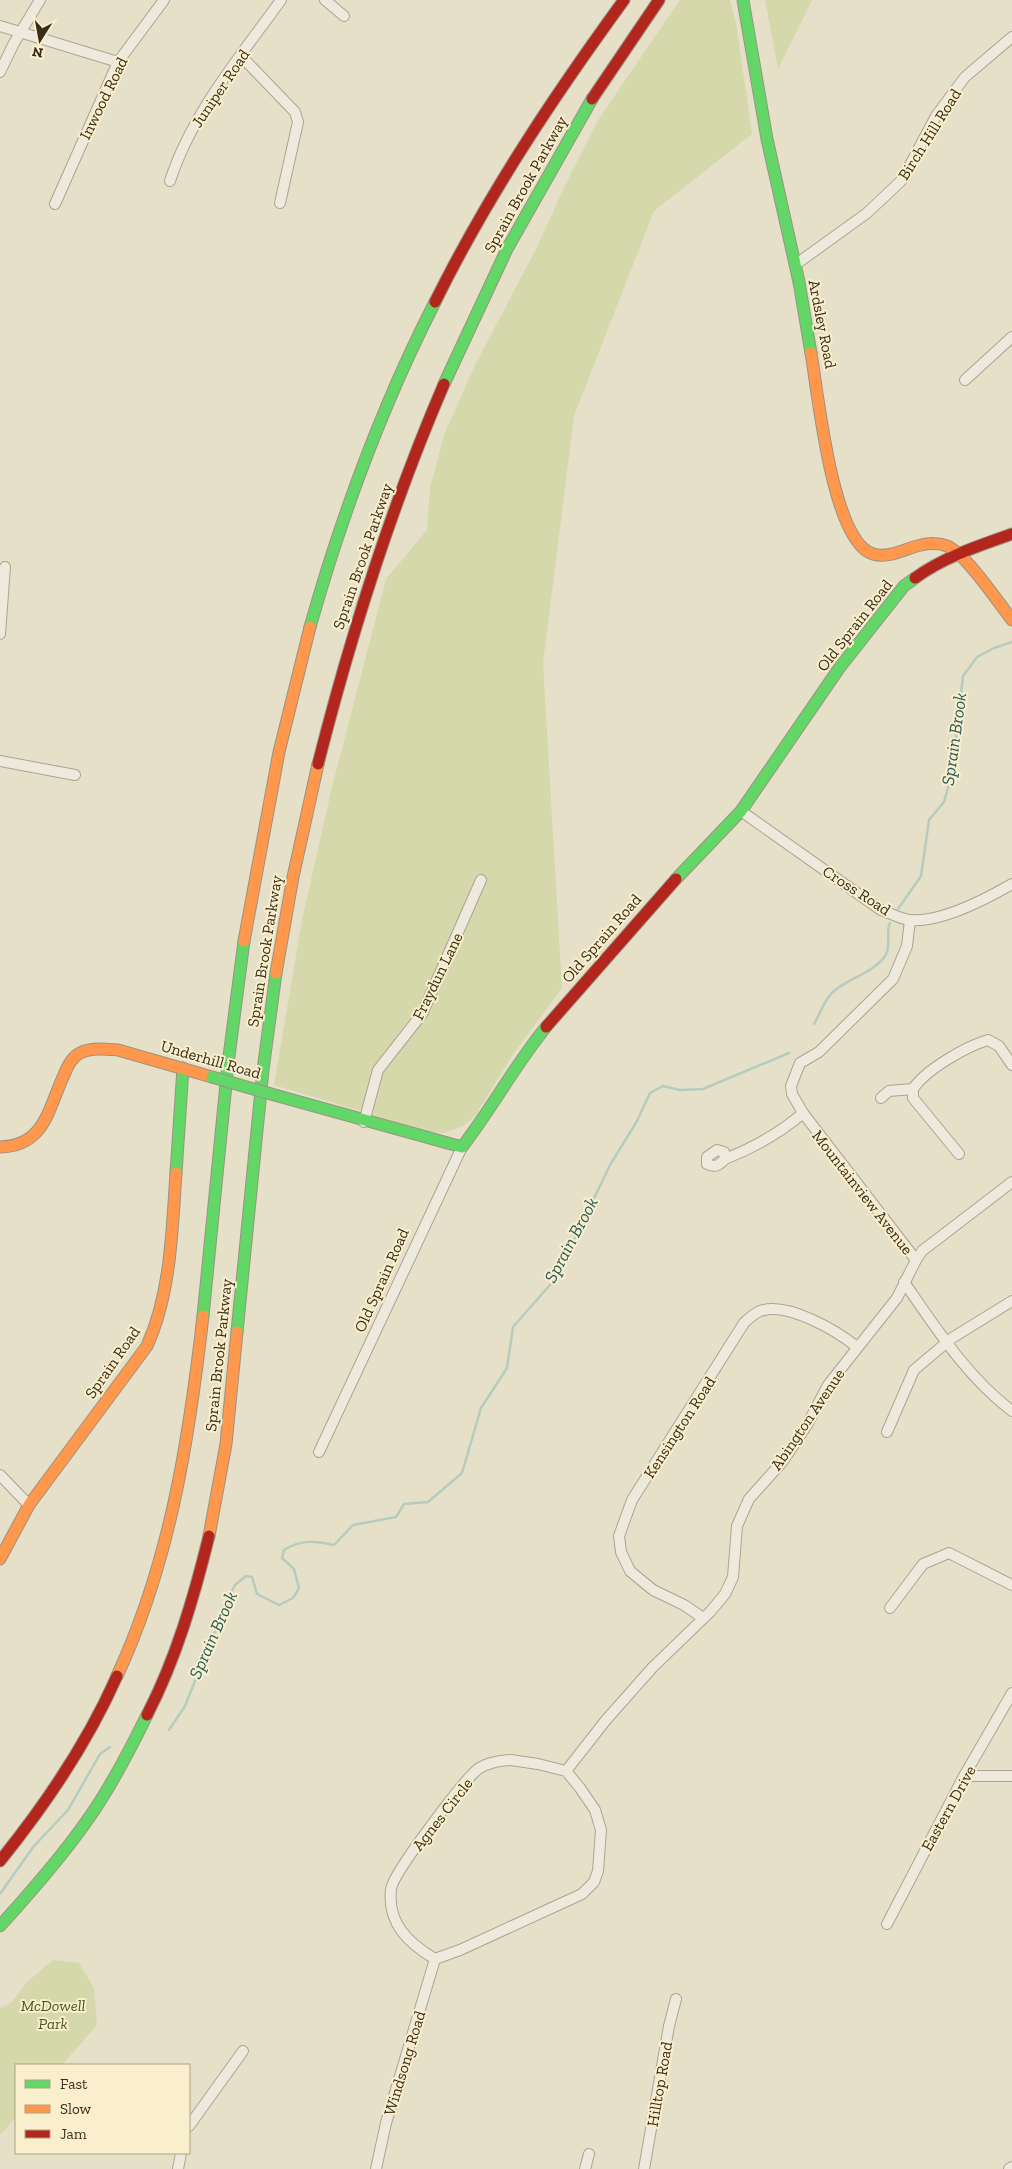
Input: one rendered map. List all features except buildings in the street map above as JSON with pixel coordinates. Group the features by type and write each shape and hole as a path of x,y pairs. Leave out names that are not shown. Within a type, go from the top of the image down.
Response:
{"main road":[{"name":"Sprain Brook Parkway","path":"0,1861 60,1780 108,1699 141,1619 163,1551 177,1490 193,1396 228,1058 253,886 293,692 336,540 391,394 460,252 491,196 541,116 624,0"},
{"name":"Sprain Brook Parkway","path":"0,1926 67,1848 119,1770 162,1686 185,1627 203,1567 217,1506 226,1444 266,1047 284,922 305,814 325,730 377,556 439,395 506,252 578,121 625,48 659,0"},
{"name":"Ardsley Road","path":"743,0 768,139 816,370 834,485 842,516 852,535 865,551 874,555 938,542 950,546 959,553"},
{"name":"Old Sprain Road","path":"462,1147 488,1114 525,1053 550,1020 646,911 741,811 840,667 904,586 930,567 959,553 1012,534"},
{"path":"959,553 1012,620"},
{"name":"Underhill Road","path":"0,1147 14,1148 29,1142 42,1125 66,1070 74,1057 96,1048 125,1051 364,1122 462,1147"},
{"name":"Sprain Road","path":"0,1559 29,1504 146,1346 156,1326 170,1255 183,1068"}],"street":[{"path":"0,72 20,31 40,0"},
{"name":"Inwood Road","path":"56,204 118,62 164,0"},
{"name":"Juniper Road","path":"170,181 180,152 210,98 281,0"},
{"path":"324,0 344,16"},
{"path":"0,26 118,62"},
{"name":"Birch Hill Road","path":"795,265 868,214 902,180 936,116 965,76 1012,37"},
{"path":"240,56 295,112 298,122 280,203"},
{"path":"966,380 1012,337"},
{"path":"0,634 5,567"},
{"path":"0,761 75,775"},
{"name":"Cross Road","path":"741,811 881,910 910,920 934,918 979,902 1012,885"},
{"name":"Fraydun Lane","path":"364,1122 378,1070 422,1014 481,880"},
{"name":"Mountainview Avenue","path":"910,920 907,946 893,979 819,1052 800,1063 791,1086 792,1094 803,1113 916,1260 904,1282 947,1343 980,1384 1012,1411"},
{"path":"881,1098 889,1091 913,1089 927,1074 976,1044 988,1040 999,1046 1012,1065"},
{"path":"913,1089 913,1098 959,1154"},
{"path":"726,1159 755,1147 785,1129 803,1113"},
{"name":"Old Sprain Road","path":"319,1452 462,1147"},
{"path":"916,1260 922,1251 1012,1182"},
{"name":"Abington Avenue","path":"566,1771 647,1674 725,1594 733,1577 737,1526 749,1499 783,1461 807,1425 828,1385 897,1298 904,1282"},
{"path":"887,1432 914,1370 947,1343 1012,1301"},
{"name":"Kensington Road","path":"703,1618 684,1605 653,1590 630,1571 621,1552 619,1536 632,1500 744,1323 753,1315 762,1310 794,1312 844,1336 857,1347"},
{"path":"0,1475 29,1504"},
{"path":"890,1608 923,1564 949,1553 1012,1585"},
{"name":"Eastern Drive","path":"887,1924 964,1776 1012,1693"},
{"name":"Agnes Circle","path":"434,1958 413,1946 400,1930 392,1904 391,1889 394,1878 401,1867 431,1826 478,1769 495,1762 511,1760 566,1771"},
{"path":"434,1958 460,1950 582,1894 594,1882 601,1851 599,1818 580,1788 566,1771"},
{"path":"964,1776 1012,1776"},
{"name":"Windsong Road","path":"376,2169 386,2123 434,1958"},
{"name":"Hilltop Road","path":"644,2169 669,2026 676,1999"},
{"path":"190,2125 243,2050"},
{"path":"178,2169 181,2154"},
{"path":"585,2169 589,2154"}],"green space":[{"path":"680,0 730,0 736,23 752,134 654,211 574,416 543,663 562,988 512,1056 475,1116 463,1126 444,1133 427,1131 274,1085 302,920 331,791 386,579 427,530 430,488 444,435 474,367 536,249 570,175 600,117"},
{"path":"765,0 812,0 778,69"},
{"name":"McDowell Park","path":"53,1960 79,1963 94,1988 97,2025 63,2064 15,2064 15,2118 0,2135 0,2008 11,2003 27,1982"}],"waterway":[{"name":"Sprain Brook","path":"898,909 921,876 929,820 944,802 952,773 963,676 977,657 994,648 1012,642"},
{"name":"Sprain Brook","path":"814,1024 831,994 840,986 874,967 885,956 888,948 890,923"},
{"name":"Sprain Brook","path":"169,1730 185,1706 197,1676 206,1644 218,1628 223,1608 235,1585 246,1576 252,1577 257,1594 279,1605 293,1598 299,1588 294,1569 282,1558 284,1550 290,1546 308,1542 334,1545 353,1525 396,1517 404,1504 428,1502 462,1473 481,1408 507,1368 513,1327 556,1278 610,1165 637,1121 650,1093 663,1086 680,1090 703,1089 789,1053"},
{"name":"Sprain Brook","path":"0,1894 34,1846 68,1810 100,1754 110,1747"}],"traffic: fast":[{"path":"743,0 767,139 799,282 811,353"},
{"path":"444,384 507,249 592,99"},
{"path":"310,627 322,585 365,461 398,381 435,302"},
{"path":"676,879 741,811 840,667 904,586 915,578"},
{"path":"203,1316 228,1064 244,941"},
{"path":"237,1332 263,1070 276,973"},
{"path":"271,1094 462,1147 546,1027"},
{"path":"176,1173 183,1068"},
{"path":"212,1077 271,1094"},
{"path":"0,1926 34,1888 95,1809 119,1770 147,1715"}],"traffic: slow":[{"path":"811,353 823,431 837,496 847,523 859,544 873,554 879,555 891,554 927,544 947,546 963,558 972,568 1012,620"},
{"path":"244,941 279,752 310,627"},
{"path":"276,973 293,877 318,764"},
{"path":"0,1147 15,1145 27,1140 36,1133 49,1112 68,1066 75,1057 85,1051 99,1049 118,1050 212,1077"},
{"path":"0,1559 29,1505 147,1346 155,1326 166,1283 176,1173"},
{"path":"117,1676 151,1589 175,1500 191,1409 203,1316"},
{"path":"209,1536 226,1444 237,1332"}],"traffic: jam":[{"path":"435,302 477,223 523,147 572,73 624,0"},
{"path":"592,99 659,0"},
{"path":"318,764 358,619 407,477 444,384"},
{"path":"915,578 949,558 1012,534"},
{"path":"546,1027 676,879"},
{"path":"147,1715 167,1672 183,1627 209,1536"},
{"path":"0,1861 64,1773 93,1726 117,1676"}]}
